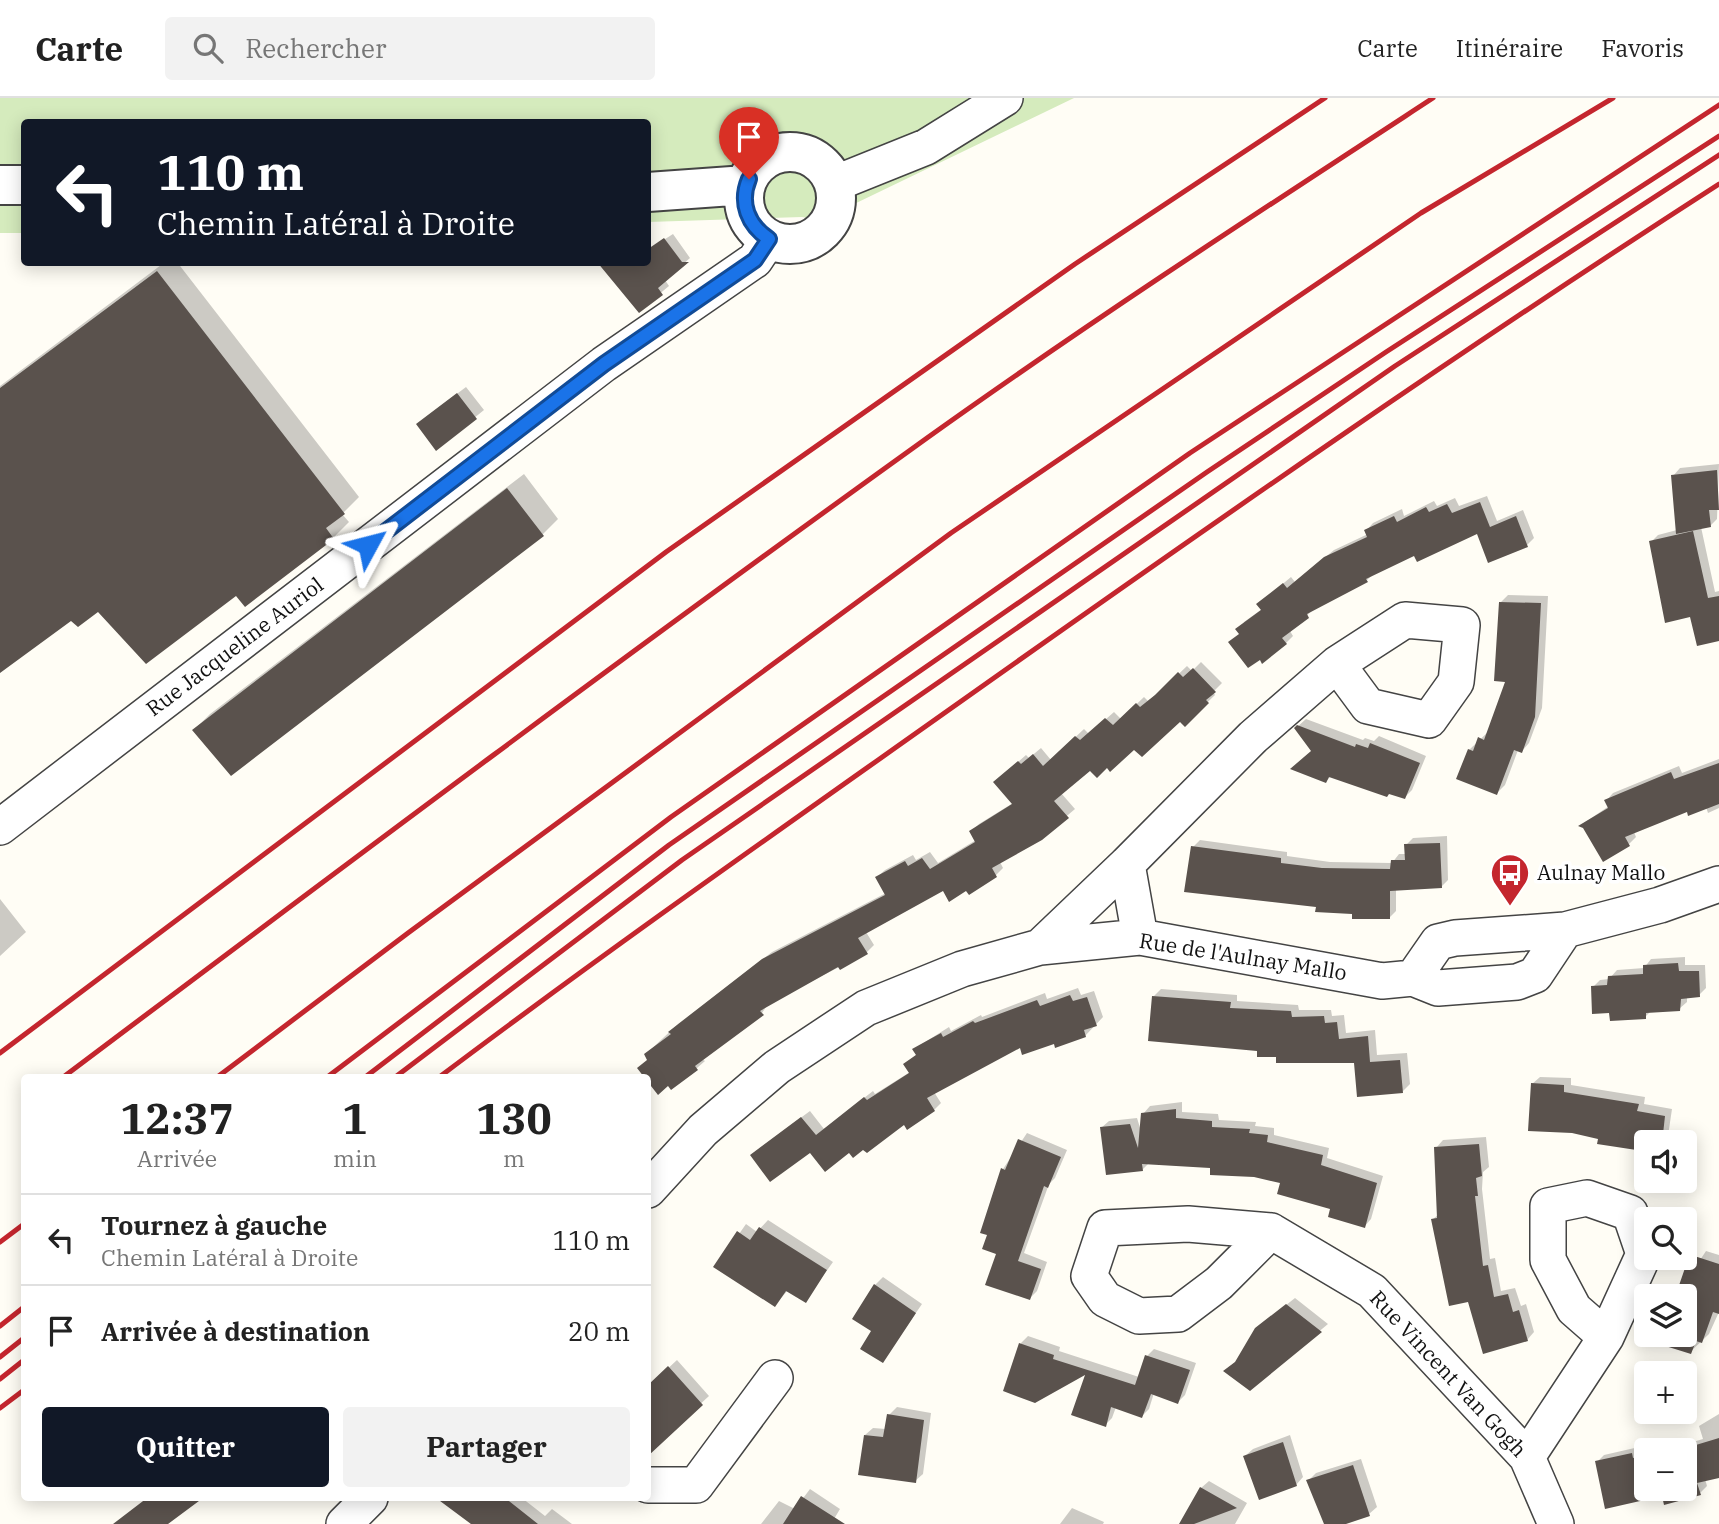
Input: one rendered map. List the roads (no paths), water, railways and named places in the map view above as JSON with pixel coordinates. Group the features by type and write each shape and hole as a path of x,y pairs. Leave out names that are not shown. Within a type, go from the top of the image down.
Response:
{"street":[{"path":"834,184 926,147 1004,98"},
{"path":"789,153 814,159 834,184 835,208 821,233 796,244 769,239 753,226 748,216 746,186 762,162 789,153"},
{"path":"0,185 21,185"},
{"path":"651,192 746,186"},
{"name":"Rue Jacqueline Auriol","path":"0,827 604,364 755,260 769,239"},
{"path":"1040,947 1253,737 1338,664"},
{"path":"1127,864 1140,937"},
{"path":"1413,978 1438,942 1455,937 1565,930 1660,905 1719,884"},
{"name":"Rue de l'Aulnay Mallo","path":"651,1187 703,1130 777,1067 866,1008 962,969 1040,947 1140,937 1382,981 1413,978 1438,988 1517,982 1535,975 1565,930"},
{"name":"Rue Vincent Van Gogh","path":"1271,1231 1219,1283 1178,1314 1139,1316 1105,1299 1089,1276 1105,1228 1188,1224 1271,1231 1372,1291 1527,1457 1556,1524"},
{"path":"1527,1457 1606,1337"},
{"path":"651,1485 696,1485 775,1377"},
{"path":"344,1524 367,1501"}],"railway":[{"path":"0,1053 666,552 1075,264 1325,98"},
{"path":"67,1074 493,755 927,438 1115,308 1433,98"},
{"path":"221,1074 951,533 1421,213 1613,98"},
{"path":"331,1074 671,817 1190,453 1719,105"},
{"path":"369,1074 669,845 1207,472 1386,352 1719,136"},
{"path":"399,1074 682,860 1395,366 1719,155"},
{"path":"443,1074 698,888 1148,570 1431,374 1719,184"},
{"path":"0,1242 21,1226"},
{"path":"0,1326 21,1309"},
{"path":"0,1357 21,1340"},
{"path":"0,1379 21,1362"},
{"path":"0,1408 21,1392"}],"place":[{"name":"Aulnay Mallo","path":"1510,907"}]}
